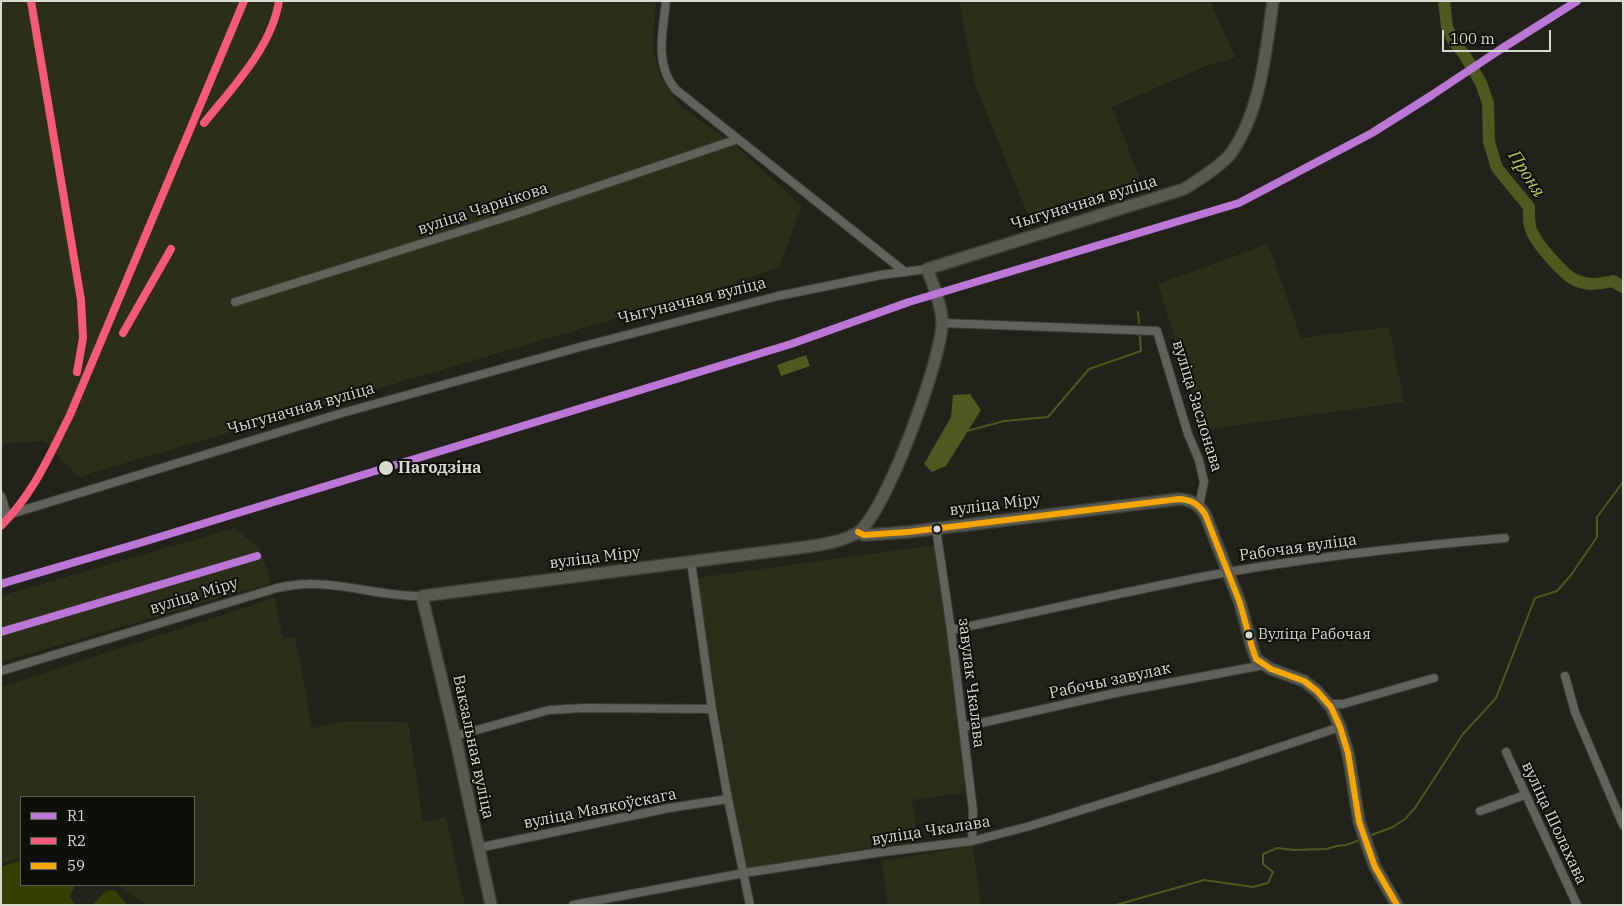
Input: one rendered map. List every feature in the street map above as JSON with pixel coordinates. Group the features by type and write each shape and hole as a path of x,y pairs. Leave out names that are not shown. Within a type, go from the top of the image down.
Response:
{"street":[{"path":"666,1 661,53 667,80 675,89 905,272"},
{"name":"Чыгуначная вуліца","path":"4,516 342,413 580,347 778,296 927,268 1184,189 1231,154 1246,127 1264,60 1273,1"},
{"name":"вуліца Чарнікова","path":"235,302 489,222 738,139"},
{"path":"858,532 872,515 885,493 907,441 938,352 942,323 936,294 927,268"},
{"name":"вуліца Заслонава","path":"942,323 1157,331 1188,434 1199,460 1204,482 1199,506"},
{"path":"1,496 4,516"},
{"name":"вуліца Міру","path":"1,671 277,588 296,585 317,584 404,596 422,596 835,542 858,532 864,535 873,535 908,532 1179,499 1191,500 1199,506"},
{"path":"1199,506 1206,514 1229,572 1256,659 1271,669 1304,681 1329,704 1340,727 1348,753 1359,821 1375,867 1397,905"},
{"name":"завулак Чкалава","path":"936,528 951,630 973,810 972,841"},
{"name":"Рабочая вуліца","path":"951,630 1092,599 1229,572 1426,544 1505,538"},
{"path":"691,561 712,709 750,905"},
{"name":"Вакзальная вуліца","path":"422,596 455,736 491,905"},
{"name":"Рабочы завулак","path":"963,727 1115,693 1264,665"},
{"path":"1565,676 1575,712 1623,825"},
{"path":"1329,704 1343,704 1434,678"},
{"path":"455,736 549,710 586,708 712,709"},
{"name":"вуліца Чкалава","path":"573,905 744,873 875,853 972,841 1030,826 1217,768 1340,727"},
{"name":"вуліца Шолахава","path":"1506,752 1577,905"},
{"path":"1480,811 1526,795"},
{"name":"вуліца Маякоўскага","path":"478,848 668,808 728,798"}],"shaded area":[{"path":"1,1 656,1 653,50 660,76 679,105 738,148 802,206 779,267 729,285 78,477 44,441 1,444"},
{"path":"959,1 1210,1 1235,57 1206,66 1112,107 1140,179 1028,215 975,84"},
{"path":"1268,244 1301,338 1389,327 1404,402 1203,430 1158,284"},
{"path":"806,355 810,366 781,376 777,365"},
{"path":"970,394 981,410 946,466 932,472 924,464 951,417 953,395"},
{"path":"235,528 260,549 271,583 1,662 1,596"},
{"path":"936,545 970,792 912,800 918,839 745,870 696,578"},
{"path":"275,597 283,639 294,637 312,728 347,721 408,722 423,822 446,817 465,905 147,905 119,886 195,886 195,796 20,796 20,857 1,864 1,687"},
{"path":"973,846 981,905 888,905 881,861"},
{"path":"20,860 20,886 75,886 70,897 75,905 1,905 1,867"},
{"path":"115,890 127,905 92,905 106,891"}],"waterway":[{"name":"Проня","path":"1444,1 1447,27 1454,42 1464,54 1481,83 1488,103 1489,142 1497,168 1529,207 1531,231 1536,239 1558,266 1575,280 1594,284 1613,281 1623,287"},
{"path":"1138,312 1139,323"},
{"path":"967,431 1004,421 1048,417 1089,369 1141,351 1140,336"},
{"path":"1369,836 1393,827 1405,819 1415,808 1463,734 1496,698 1535,598 1557,591 1571,575 1597,537 1597,517 1623,482"},
{"path":"1116,905 1204,880 1253,887 1268,883 1273,872 1263,864 1263,854 1277,848 1294,850 1326,849 1360,840"}],"transit line":[{"name":"R2","path":"31,1 81,300 83,338 77,372"},
{"name":"R2","path":"1,526 23,501 32,487 70,415 244,1"},
{"name":"R2","path":"204,123 260,51 275,18 279,1"},
{"name":"R1","path":"1,584 791,344 909,302 1239,203 1372,133 1577,1"},
{"name":"R2","path":"123,333 171,249"},
{"name":"59","path":"858,532 864,535 908,532 1179,499 1194,503 1205,514 1240,603 1256,659 1271,669 1304,681 1317,691 1331,707 1340,727 1348,753 1359,821 1375,867 1397,905"},
{"name":"R1","path":"1,632 257,556"}],"place":[{"name":"Пагодзіна","path":"386,468"},
{"name":"Вуліца Рабочая","path":"1249,635"}]}
